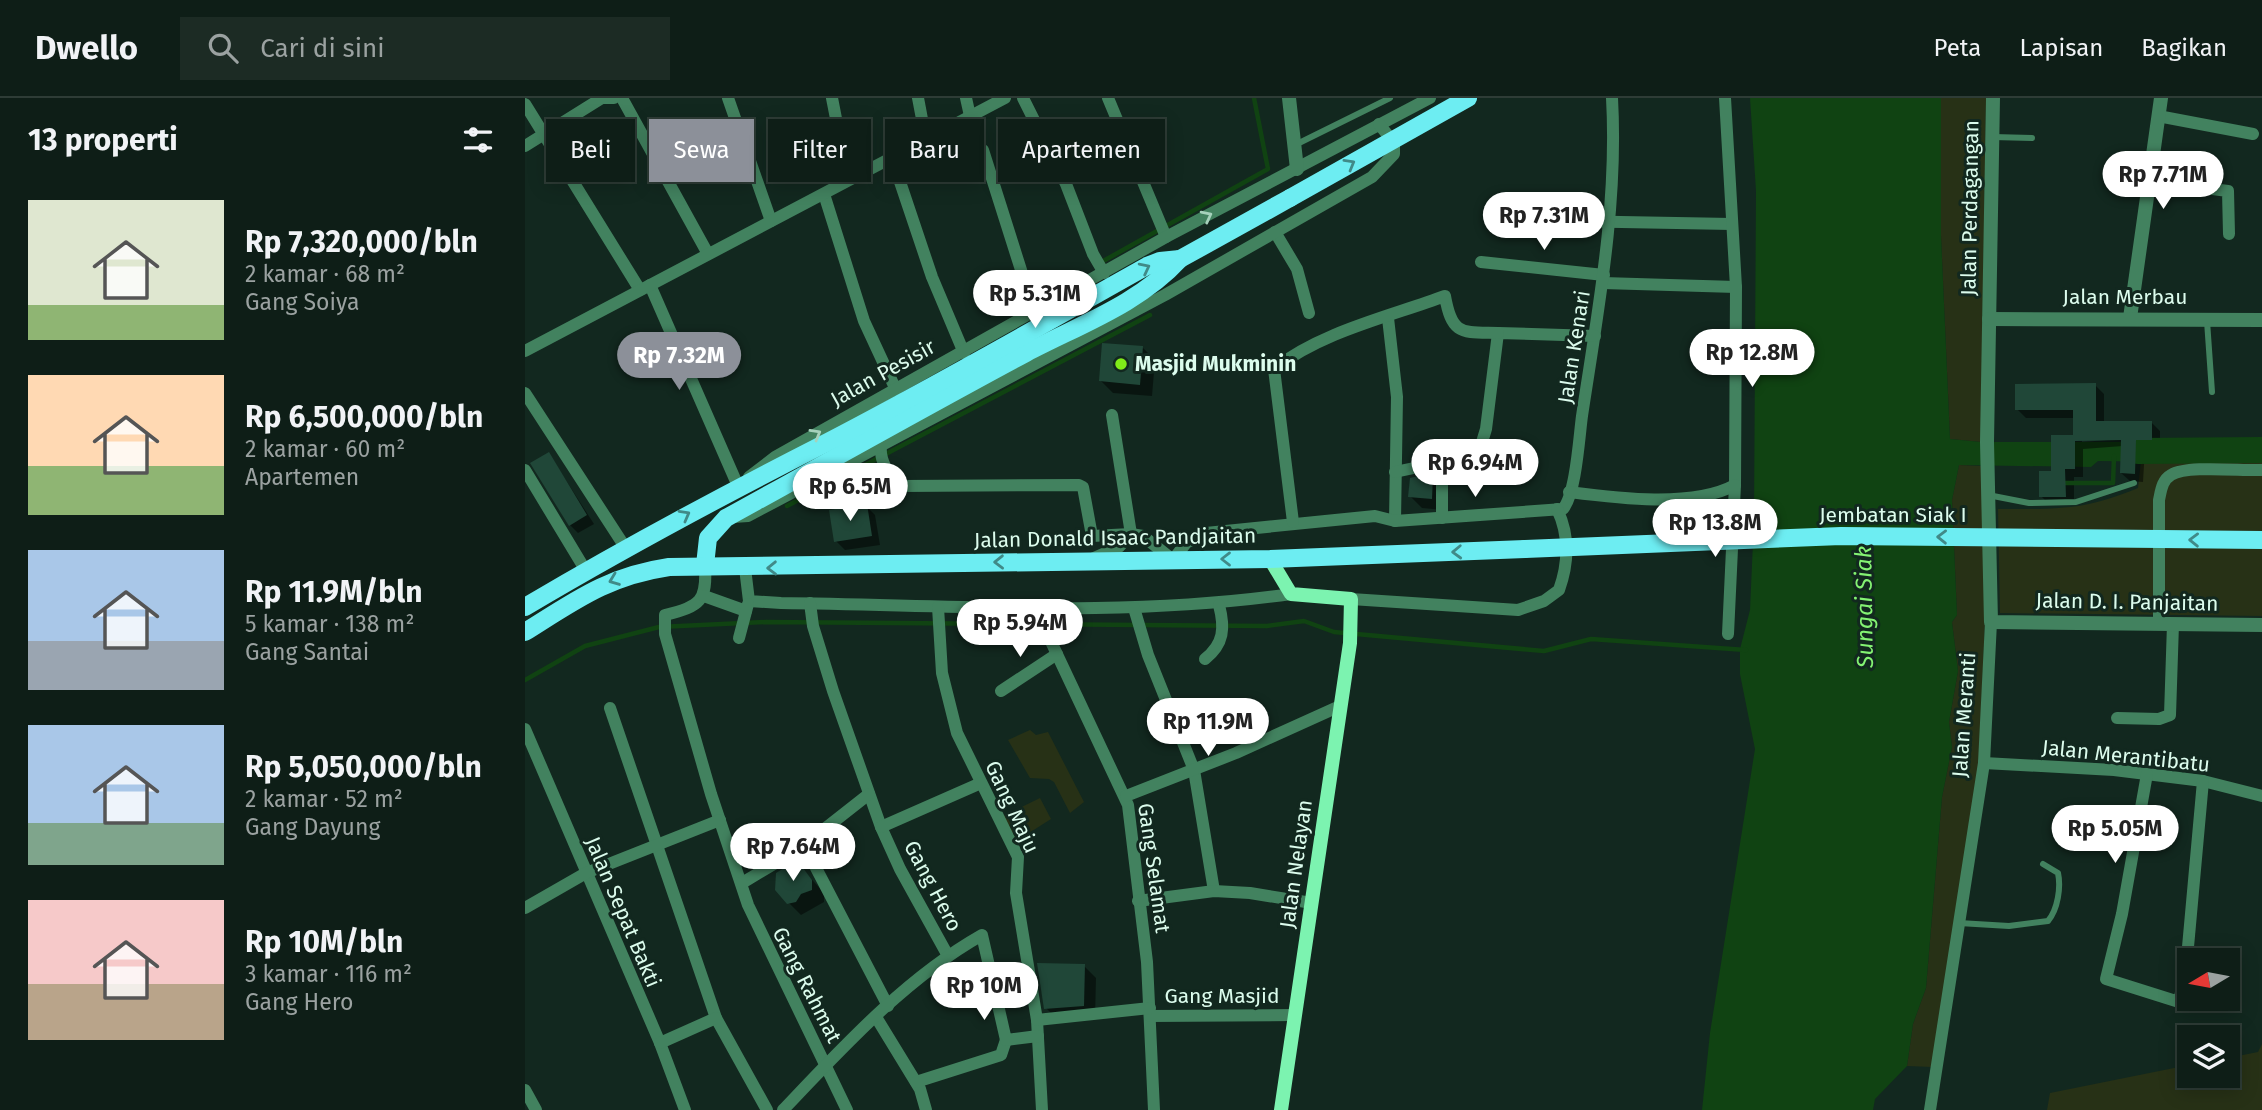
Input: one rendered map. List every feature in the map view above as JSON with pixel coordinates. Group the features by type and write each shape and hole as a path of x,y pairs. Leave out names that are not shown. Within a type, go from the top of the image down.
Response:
{"main road":[{"path":"525,607 625,547 741,484 823,454 998,377 1149,289 1181,259 1468,98"},
{"path":"705,565 708,538 726,518 823,454 930,378 1147,267 1160,261 1181,259"},
{"name":"Jembatan Siak I","path":"1525,549 1841,536 2262,540"},
{"name":"Jalan Donald Isaac Pandjaitan","path":"525,632 598,586 622,576 705,565 745,568 1270,559 1525,549"},
{"path":"1270,559 1291,594 1352,599"},
{"name":"Jalan Nelayan","path":"1281,1110 1350,643 1352,599"}],"street":[{"path":"525,146 602,98 614,98"},
{"path":"622,98 708,254"},
{"path":"727,98 771,221"},
{"path":"832,98 836,119"},
{"path":"918,98 922,119"},
{"path":"966,98 970,116"},
{"path":"964,119 1005,98"},
{"path":"1023,98 1066,184 1098,263"},
{"path":"1108,98 1165,234"},
{"path":"1289,98 1297,170"},
{"name":"Jalan Pesisir","path":"741,484 757,469 894,385 930,378 960,347 1098,263 1297,170 1430,98"},
{"name":"Jalan Kenari","path":"1557,509 1566,506 1569,492 1603,279 1614,177 1612,98"},
{"path":"1725,98 1736,287 1735,485 1728,634"},
{"name":"Jalan Perdagangan","path":"1989,319 1993,98"},
{"path":"2130,318 2161,98"},
{"path":"525,104 645,287 741,484"},
{"path":"2158,116 2253,134"},
{"path":"1028,360 1275,232 1385,167 1394,154 1394,143 1379,124"},
{"path":"984,153 1031,304"},
{"path":"2150,181 2228,191 2229,234"},
{"path":"525,351 845,182"},
{"path":"901,182 960,347"},
{"path":"824,194 864,321 894,385"},
{"path":"1503,220 1732,224"},
{"path":"1275,232 1297,269 1309,313"},
{"path":"1481,262 1603,279 1736,287"},
{"path":"1293,522 1275,369 1290,355 1322,339 1445,296 1449,319 1454,327 1469,332 1595,336"},
{"path":"1388,318 1397,397 1395,521"},
{"name":"Jalan Merbau","path":"1989,319 2262,320"},
{"name":"Jalan Meranti","path":"1930,1110 1984,764 1991,622 1987,442 1989,319"},
{"path":"1395,472 1442,462 1476,462 1480,453 1498,333"},
{"path":"726,518 748,516 881,449 998,377"},
{"path":"525,393 625,547"},
{"path":"1112,415 1131,534"},
{"path":"881,449 886,468 901,486 1079,485 1083,487 1092,536 1131,534 1152,541 1174,560 1181,547 1206,533 1293,522 1375,516 1395,521 1557,509 1567,534 1567,550 1559,590 1544,601 1518,610 1352,599"},
{"path":"1442,462 1442,518"},
{"path":"525,470 586,571"},
{"path":"2117,718 2159,719 2169,715 2159,500 2162,485 2169,476 2182,472 2262,470"},
{"path":"1569,492 1613,498 1692,497 1715,494 1735,485"},
{"path":"1090,560 1119,547 1131,534"},
{"path":"705,565 707,591 704,596 744,619 811,615 938,619 1040,612 1135,613 1291,594"},
{"path":"744,619 745,568"},
{"name":"Gang Rahmat","path":"704,596 696,604 664,618 665,634 720,820 757,927 847,1110"},
{"path":"1205,659 1218,649 1223,634 1223,618 1219,604"},
{"name":"Gang Selamat","path":"1040,612 1057,654 1126,796 1150,1012 1154,1110"},
{"path":"1135,613 1195,770 1214,891"},
{"name":"Gang Hero","path":"811,615 869,794 900,869 947,954 982,935 1006,1040"},
{"name":"Gang Maju","path":"938,619 948,705 957,733 1019,857 1016,893 1037,1020 1042,1110"},
{"name":"Jalan D. I. Panjaitan","path":"1991,622 2262,625"},
{"path":"1001,691 1057,654"},
{"path":"1126,796 1195,770 1340,706"},
{"path":"610,708 716,1018 767,1110"},
{"name":"Jalan Sepat Bakti","path":"525,729 660,1043 685,1110"},
{"name":"Jalan Merantibatu","path":"1984,764 2147,774 2203,781 2262,796"},
{"path":"2147,774 2122,914 2106,979 2179,1002 2186,968 2203,781"},
{"path":"881,827 981,783"},
{"path":"742,883 800,849 869,794"},
{"path":"525,908 586,873 720,820"},
{"path":"800,849 815,866 888,1006"},
{"path":"1139,901 1214,891 1281,897 1312,904"},
{"path":"783,1110 797,1104 826,1065 947,954"},
{"name":"Gang Masjid","path":"1037,1020 1150,1012 1294,1015"},
{"path":"876,1017 916,1082 926,1110"},
{"path":"660,1043 716,1018"},
{"path":"916,1082 1001,1055 1006,1040 1038,1035"},
{"path":"525,1090 536,1110"}],"lane":[{"path":"1295,145 1390,98"},
{"path":"1991,136 2032,138"},
{"path":"2207,319 2212,392"},
{"path":"1988,495 2029,503 2076,502 2134,483"},
{"path":"1959,923 2009,926 2048,921 2053,915 2061,884 2058,873 2042,864"}],"shaded area":[{"path":"1941,98 1986,98 1981,442 1950,439 1941,236"},
{"path":"2141,461 2262,463 2262,616 2000,613 1998,509 2069,507 2119,496 2138,488"},
{"path":"1959,465 1982,466 1985,621 1979,762 1932,1067 1907,1066 1913,1024 1926,988 1942,797 1952,747 1949,722 1958,671 1952,622 1957,615 1952,500"},
{"path":"1030,730 1036,735 1048,732 1084,802 1070,813 1054,782 1049,779 1030,778 1008,740"},
{"path":"1040,798 1051,819 1015,842 1001,817"},
{"path":"2262,1044 2262,1110 2047,1110 2050,1093 2177,1067 2177,1088 2240,1088 2240,1056 2258,1052"}],"water":[{"name":"Sungai Siak","path":"1750,98 1941,98 1941,236 1950,439 1981,442 2170,442 2172,462 2098,461 2091,467 1959,465 1952,500 1957,615 1952,622 1958,671 1949,722 1952,747 1942,797 1926,988 1913,1024 1907,1066 1875,1099 1873,1110 1702,1110 1710,1033 1755,749 1740,674 1740,649 1750,610 1754,519 1756,191"}],"building":[{"name":"Masjid Mukminin","path":"1102,343 1143,346 1140,385 1099,381"},
{"path":"2096,383 2096,421 2152,421 2152,440 2136,440 2135,474 2120,473 2121,440 2075,441 2075,469 2065,469 2066,497 2039,497 2039,471 2051,471 2051,435 2073,435 2073,410 2015,410 2015,384"},
{"path":"549,452 587,515 569,526 530,463"},
{"path":"1433,476 1432,499 1408,497 1410,478"},
{"path":"867,504 872,536 834,542 829,510"},
{"path":"797,860 812,880 812,890 801,894 796,902 787,904 775,890 776,873"},
{"path":"1037,963 1085,964 1084,1006 1044,1009"}],"waterway":[{"path":"1105,260 1268,169 1254,98"},
{"path":"787,506 1150,315"},
{"path":"2138,451 2262,450"},
{"path":"2061,483 2113,483 2114,456"},
{"path":"525,680 585,646 659,627 766,622 1267,626 1304,621 1334,632 1544,651 1591,639 1746,650"}],"place":[{"name":"Masjid Mukminin","path":"1121,364"}]}
